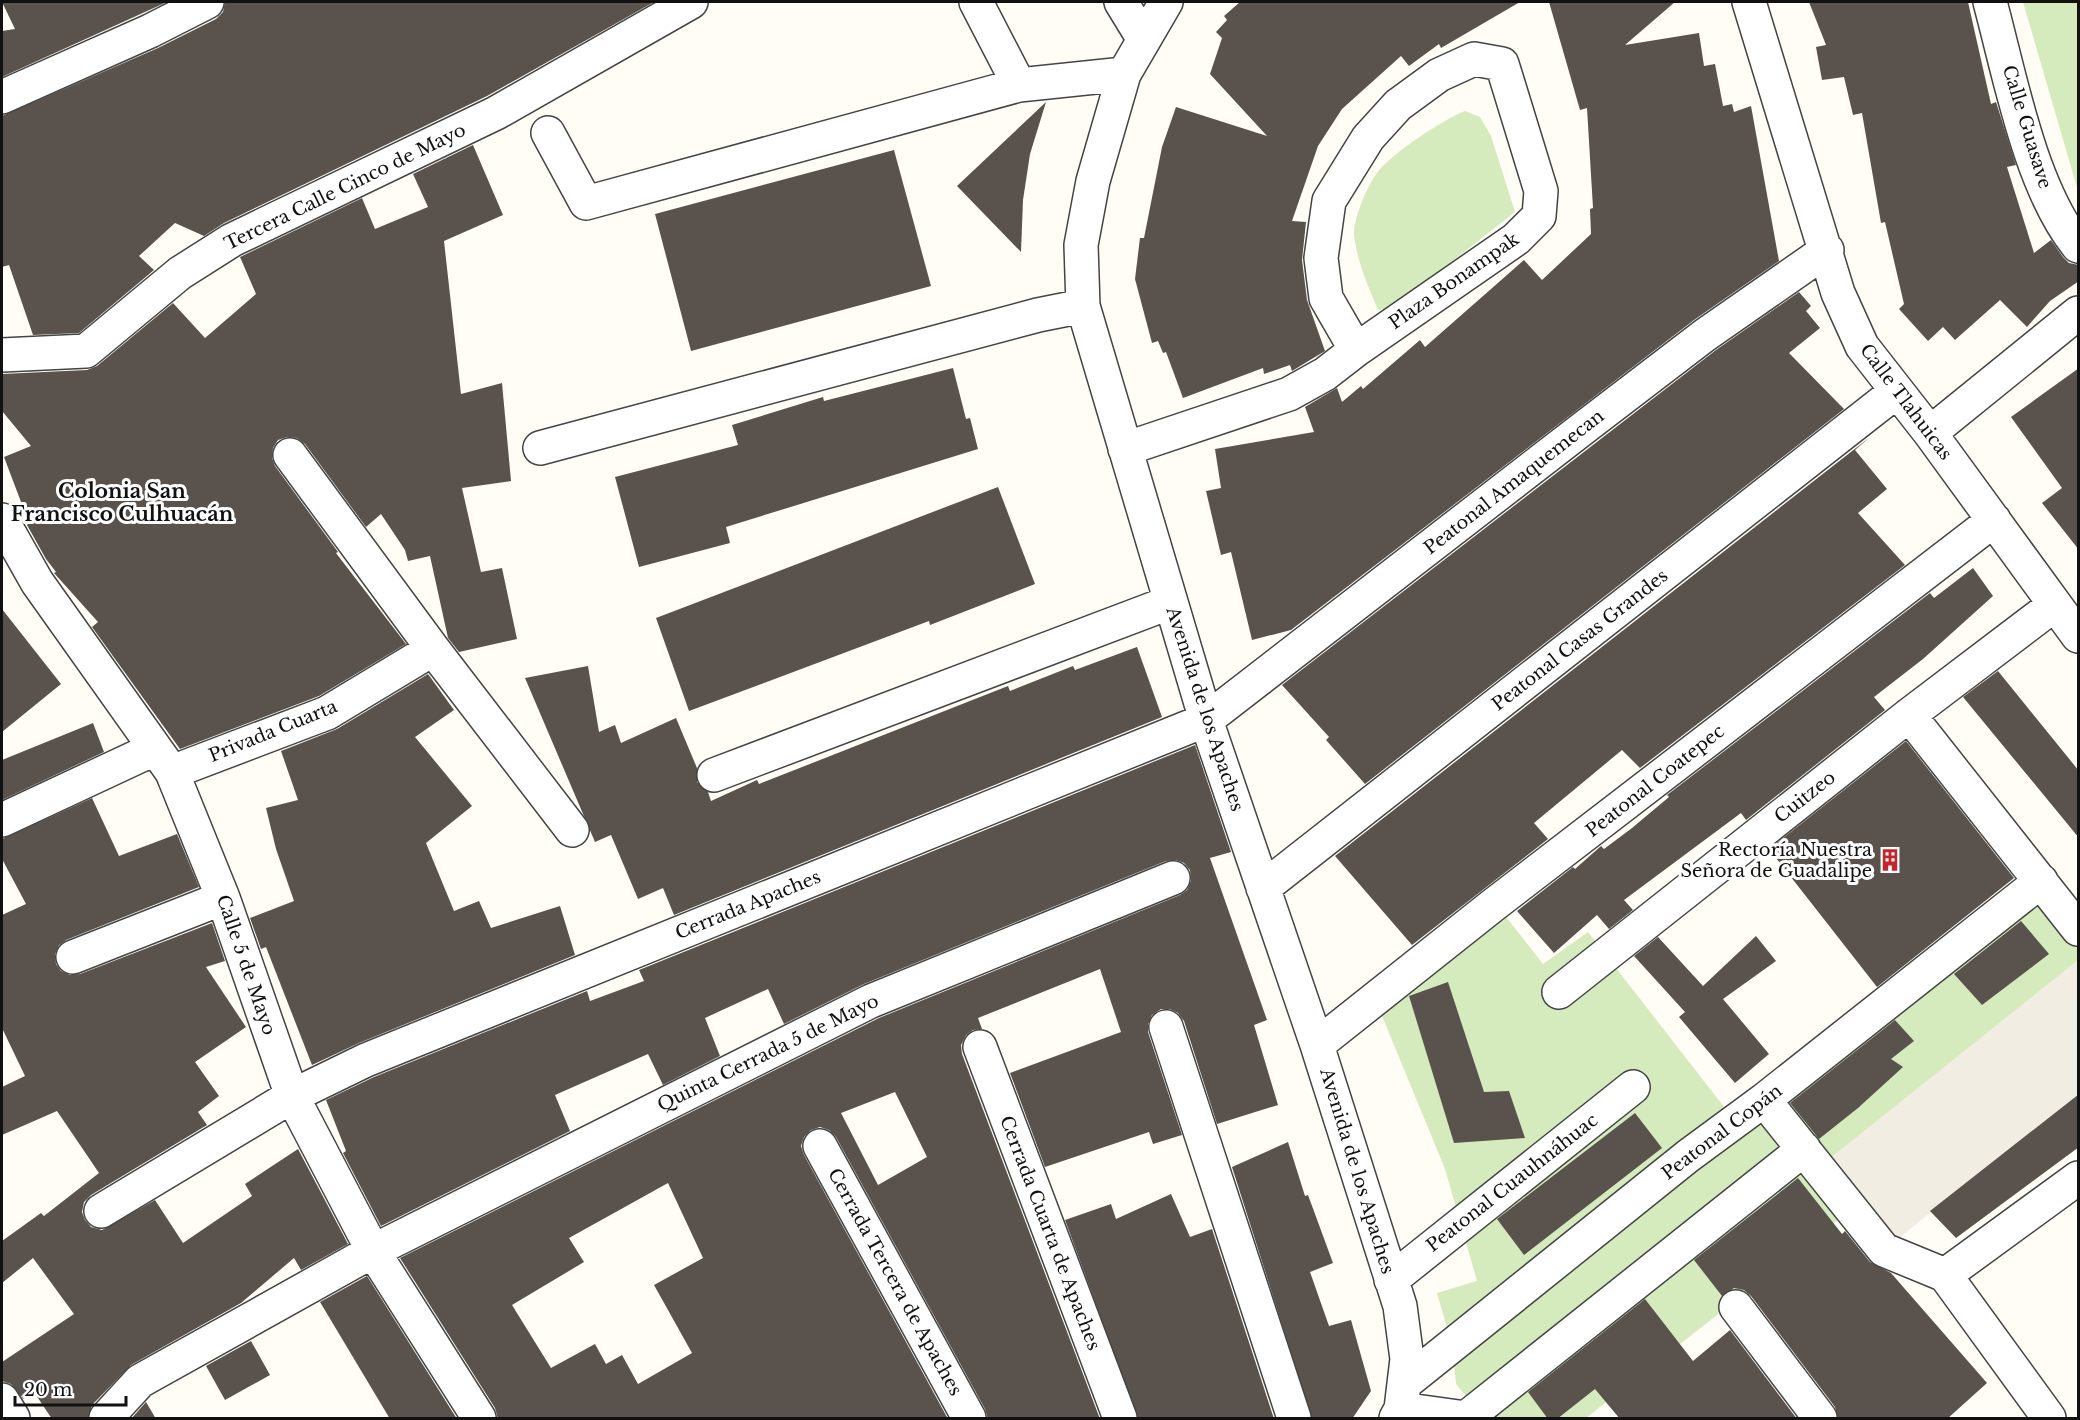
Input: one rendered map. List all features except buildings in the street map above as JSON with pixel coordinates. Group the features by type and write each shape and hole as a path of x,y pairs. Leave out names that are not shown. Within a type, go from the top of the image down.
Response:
{"street":[{"path":"2,97 150,31 207,2"},
{"name":"Tercera Calle Cinco de Mayo","path":"2,356 86,351 180,273 232,240 496,113 691,2"},
{"path":"976,2 1019,85"},
{"path":"1121,2 1143,38"},
{"name":"Avenida de los Apaches","path":"1166,2 1124,74 1093,181 1080,244 1083,306 1206,720 1317,1045 1400,1306 1407,1359 1400,1404"},
{"name":"Calle Tlahuicas","path":"1749,2 1827,250 1838,293 1862,346 1930,433 2079,636"},
{"name":"Calle Guasave","path":"1990,2 2035,163 2050,203 2079,246"},
{"name":"Plaza Bonampak","path":"1125,449 1289,394 1325,374 1516,239 1539,216 1541,191 1502,64 1474,59 1439,75 1398,105 1368,138 1329,201 1321,258 1326,298 1356,350"},
{"path":"548,133 586,203 1019,85 1124,74"},
{"name":"Peatonal Amaquemecan","path":"1206,720 1669,363 1827,250"},
{"path":"540,448 1038,315 1083,306"},
{"path":"1930,433 2079,313"},
{"name":"Peatonal Casas Grandes","path":"1263,888 1897,392"},
{"path":"290,455 433,649 572,830"},
{"name":"Calle 5 de Mayo","path":"2,520 37,582 163,761 223,898 292,1096 373,1251 479,1419"},
{"name":"Peatonal Coatepec","path":"1317,1045 1501,899 1994,520"},
{"path":"714,775 1171,602"},
{"name":"Cuitzeo","path":"1559,992 1909,715 2054,604"},
{"name":"Privada Cuarta","path":"2,820 163,761 327,713 433,649"},
{"path":"1909,715 2079,929"},
{"name":"Cerrada Apaches","path":"102,1211 292,1096 366,1060 1206,720"},
{"name":"Quinta Cerrada 5 de Mayo","path":"106,1419 140,1381 373,1251 871,1000 1173,878"},
{"name":"Peatonal Copán","path":"1400,1404 1679,1163 1764,1100 2041,881"},
{"path":"73,957 223,898"},
{"path":"1166,1027 1294,1419"},
{"name":"Cerrada Cuarta de Apaches","path":"980,1047 1120,1419"},
{"name":"Peatonal Cuauhnáhuac","path":"1391,1280 1634,1087"},
{"path":"1764,1100 1884,1250 1945,1275 2049,1419"},
{"name":"Cerrada Tercera de Apaches","path":"820,1146 969,1419"},
{"path":"1400,1404 1466,1418 1804,1149"},
{"path":"1945,1275 2079,1178"},
{"path":"1736,1307 1820,1419"},
{"path":"2,1400 13,1419"}],"green space":[{"path":"2023,2 2078,2 2078,191"},
{"path":"1465,111 1480,117 1491,136 1515,212 1393,308 1378,310 1355,245 1354,228 1363,200 1376,174 1398,152 1444,121"},
{"path":"2039,896 2078,945 2078,960 1852,1209 1586,1418 1484,1418 1456,1384 1452,1345 1437,1293 1477,1281 1445,1169 1380,1011 1503,913 1543,964 1588,932 1742,1130"}],"shaded area":[{"path":"2078,960 2078,1094 1884,1250 1819,1167"}],"place":[{"name":"Rectoría Nuestra Señora de Guadalipe","path":"1890,860"}],"district":[{"name":"Colonia San Francisco Culhuacán","path":"122,502"}]}
